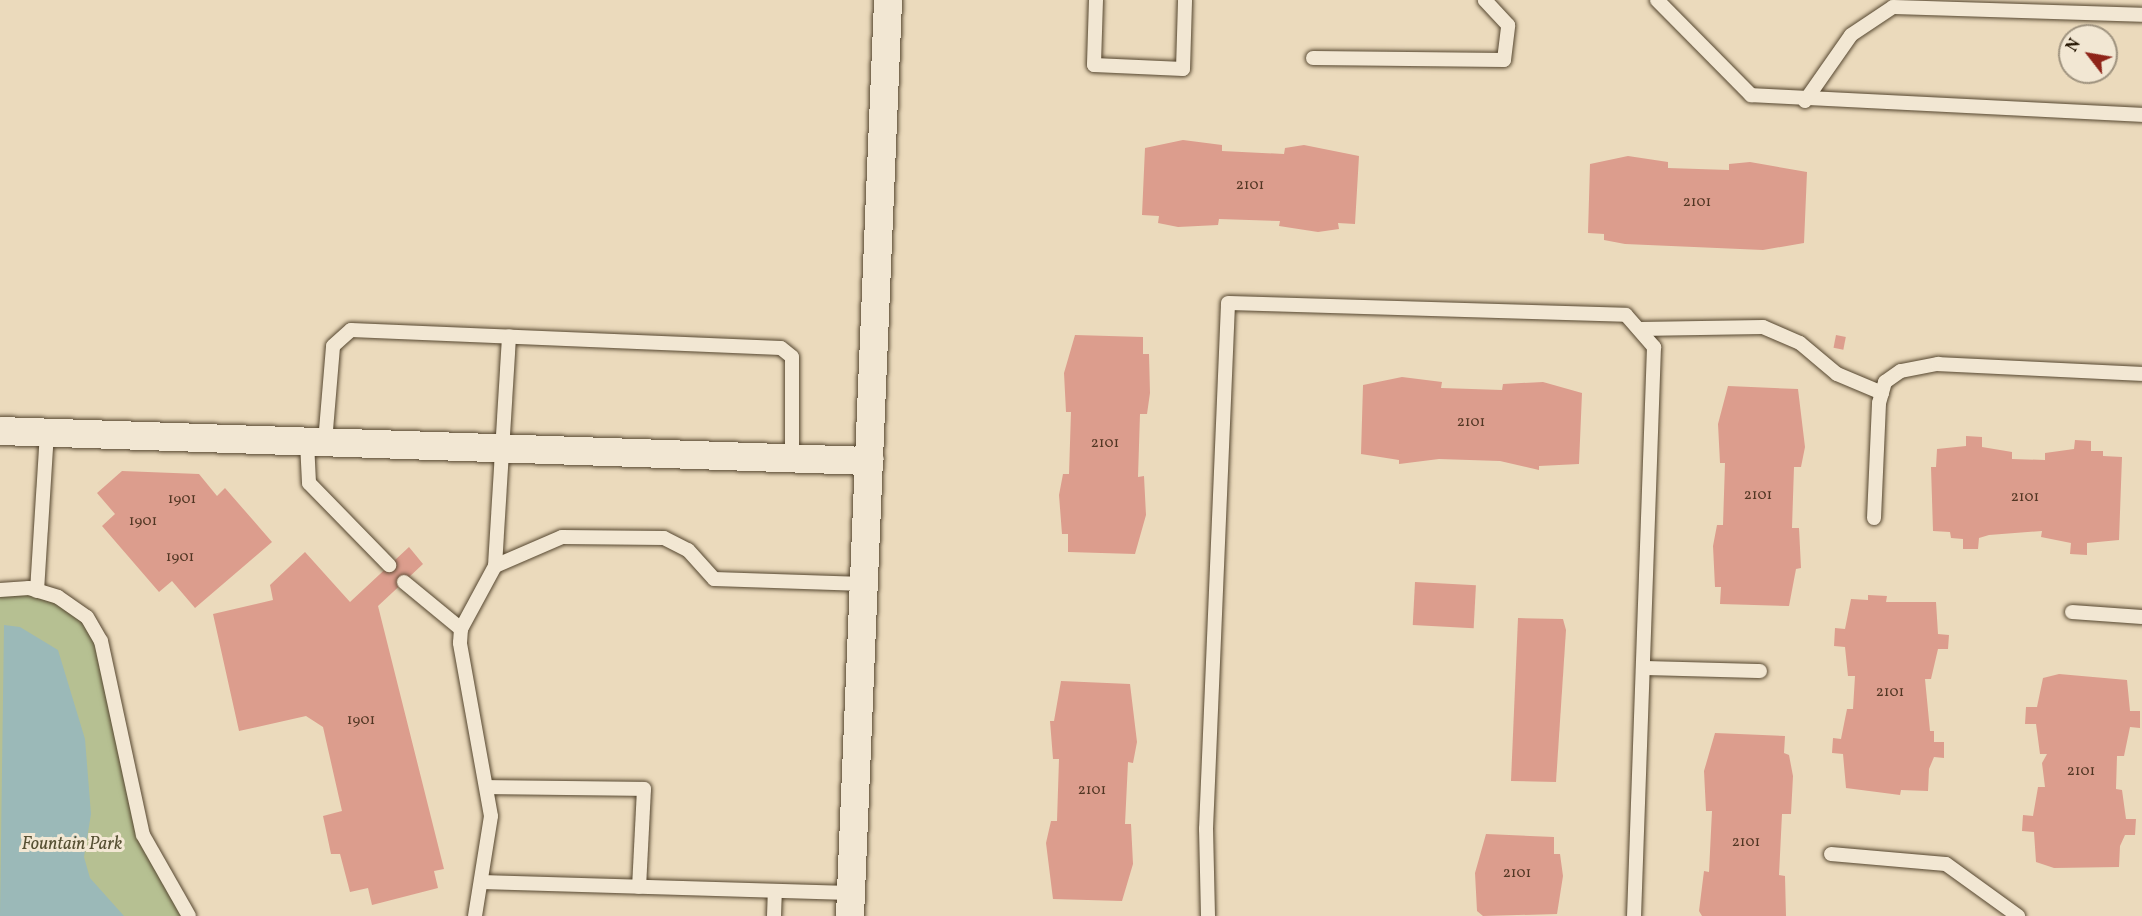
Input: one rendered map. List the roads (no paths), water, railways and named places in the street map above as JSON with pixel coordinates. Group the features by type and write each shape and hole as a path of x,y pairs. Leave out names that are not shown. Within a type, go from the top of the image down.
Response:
{"street":[{"path":"850,904 888,0"},
{"path":"0,431 869,461"}],"lane":[{"path":"1096,0 1094,64 1183,69 1185,0"},
{"path":"1313,58 1504,60 1508,25 1485,0"},
{"path":"1657,0 1751,95 1805,101 2142,115"},
{"path":"1805,101 1851,35 1893,7 2142,15"},
{"path":"1208,916 1206,829 1228,303 1626,315 1654,347 1634,916"},
{"path":"1639,329 1763,327 1800,343 1837,374 1882,393"},
{"path":"389,565 309,483 333,346 339,336 351,330 781,348 792,357 792,458"},
{"path":"475,916 491,816 488,787 469,707 461,629 495,566 506,448 509,336"},
{"path":"1874,518 1882,393 1885,382 1901,371 1938,364 2142,374"},
{"path":"38,591 47,433"},
{"path":"495,566 562,537 664,538 688,550 714,579 864,584"},
{"path":"404,582 461,629"},
{"path":"0,590 38,591 87,617 101,641 143,835 189,916"},
{"path":"2072,612 2142,617"},
{"path":"1643,668 1760,671"},
{"path":"488,787 644,789 639,887"},
{"path":"1831,854 1946,864 2018,916"},
{"path":"481,882 775,891 850,904"},
{"path":"774,916 775,891"}],"water":[{"path":"4,625 20,627 58,650 85,739 91,814 84,857 90,878 124,916 0,916"}],"park label":[{"name":"Fountain Park","path":"72,845"}]}
